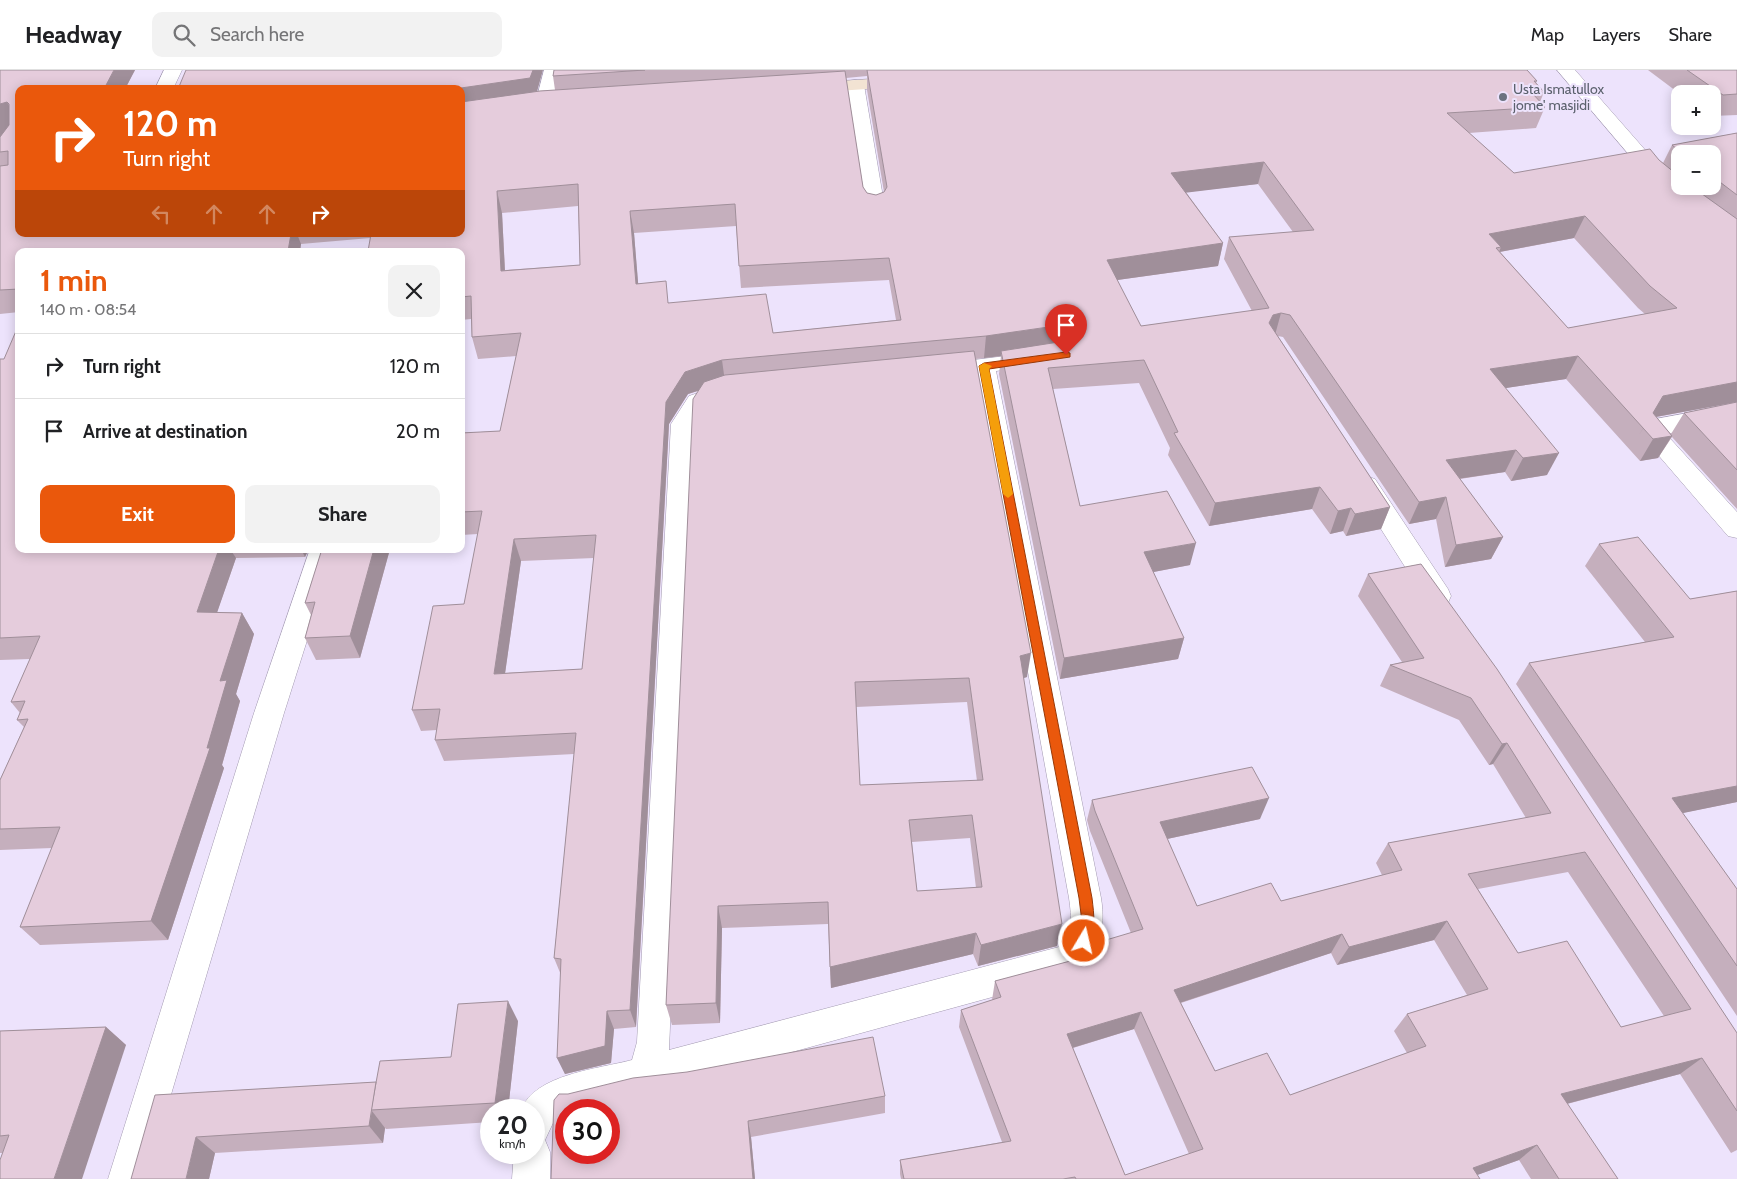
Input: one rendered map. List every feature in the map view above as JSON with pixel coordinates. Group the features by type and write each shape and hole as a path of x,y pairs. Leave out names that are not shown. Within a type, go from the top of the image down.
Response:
{"main road":[{"path":"790,89 921,81"},
{"path":"535,106 564,104"}],"street":[{"path":"166,85 173,70"},
{"path":"535,106 552,70"},
{"path":"1566,70 1656,176 1671,189"},
{"path":"855,85 875,208"},
{"path":"917,373 1066,355"},
{"path":"545,1106 557,1097 1069,960 1084,941 1088,922 1085,898 984,366"},
{"path":"646,1074 654,1042 683,424 697,401 725,392 754,389"},
{"path":"1737,412 1658,426 1653,435 1737,529"},
{"path":"1354,467 1450,614"},
{"path":"128,1179 268,713 322,553"},
{"path":"531,1179 532,1164"}],"building":[{"path":"0,70 114,70 106,85 15,85 15,237 290,237 289,248 15,248 15,289 0,290 0,166 8,165 8,151 0,152 0,137 9,125 9,104 7,102 0,104"},
{"path":"186,70 533,70 530,78 465,87 465,85 180,85"},
{"path":"554,70 645,70 553,76"},
{"path":"867,70 1527,70 1544,92 1532,93 1545,107 1447,113 1514,173 1650,149 1659,160 1671,170 1671,195 1704,195 1737,219 1737,382 1663,396 1653,413 1672,436 1653,439 1578,356 1490,369 1559,453 1523,458 1516,450 1446,460 1503,537 1456,545 1446,497 1419,502 1290,315 1281,313 1273,315 1269,323 1390,507 1355,514 1351,508 1338,511 1320,487 1215,503 1174,433 1178,432 1144,360 1048,368 1080,506 1167,491 1196,543 1144,552 1184,638 1064,658 1001,351 1078,339 1082,334 1079,327 1069,324 986,336 722,360 685,372 666,402 630,1010 607,1011 605,1046 557,1058 561,959 554,958 576,733 435,740 440,709 412,710 433,606 464,604 482,511 465,512 465,433 500,431 521,333 472,337 471,296 465,297 465,248 369,248 370,237 465,237 465,101 540,91 845,71 863,187 867,193 876,195 884,192 887,187","holes":["1264,162 1314,230 1229,237 1269,308 1141,326 1107,260 1223,243 1171,173","578,184 580,265 501,271 497,191","735,204 739,266 889,258 901,320 773,333 766,294 668,303 666,281 636,284 630,211","1585,216 1650,286 1677,308 1568,328 1496,248 1501,247 1489,234","596,535 582,669 494,674 514,539"]},
{"path":"1687,70 1737,70 1737,94 1723,95 1721,94 1721,85 1709,85"},
{"path":"1737,133 1737,195 1721,183 1721,145 1672,145"},
{"path":"15,333 15,553 218,553 197,612 242,613 220,681 227,680 207,748 210,748 151,921 20,927 60,827 0,829 0,780 28,719 17,720 25,701 11,702 40,636 0,638 0,359 4,359"},
{"path":"974,351 1031,653 1020,656 1062,924 981,945 976,933 830,967 828,902 718,906 716,1003 666,1005 693,399 704,382 725,375","holes":["969,678 983,780 860,785 855,682","972,815 982,887 917,891 909,820"]},
{"path":"1737,402 1737,470 1684,413"},
{"path":"1638,537 1690,599 1737,591 1737,786 1672,798 1737,889 1737,966 1529,663 1674,637 1599,544"},
{"path":"321,553 373,553 350,636 305,638 315,602 305,603"},
{"path":"1421,564 1497,669 1737,1033 1737,1111 1702,1058 1561,1094 1618,1179 1559,1179 1537,1145 1473,1168 1480,1179 1076,1179 1075,1177 1063,1179 904,1179 900,1160 1011,1141 961,1010 1001,997 995,981 1074,960 1086,954 1096,943 1143,929 1092,800 1252,767 1269,798 1160,822 1197,906 1271,883 1281,901 1402,870 1388,843 1551,813 1507,743 1502,744 1471,698 1390,665 1424,658 1368,574","holes":["1585,852 1691,1009 1621,1027 1567,941 1518,953 1468,874","1447,921 1488,989 1407,1014 1426,1046 1290,1095 1267,1053 1215,1071 1174,990 1342,934 1349,947","1141,1012 1203,1149 1125,1175 1067,1034"]},
{"path":"508,1001 496,1099 480,1099 480,1104 371,1110 380,1061 451,1057 458,1004"},
{"path":"106,1027 54,1179 0,1179 0,1160 9,1135 0,1136 0,1031"},
{"path":"873,1037 885,1096 748,1121 753,1179 551,1179 554,1100 559,1094 568,1094 633,1078 687,1072"},
{"path":"376,1082 369,1126 196,1137 186,1179 131,1179 155,1095"}],"slow traffic":[{"path":"988,366 984,366 1008,494"}],"place":[{"name":"Usta Ismatullox jome' masjidi","path":"1503,97"}],"route":[{"path":"1066,355 984,366 1085,898 1088,922 1084,941"}]}
